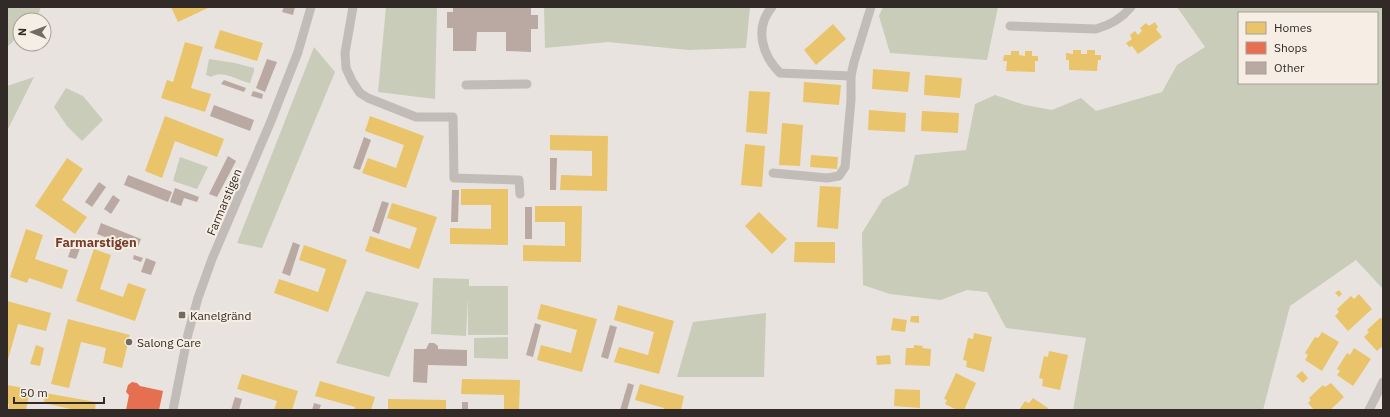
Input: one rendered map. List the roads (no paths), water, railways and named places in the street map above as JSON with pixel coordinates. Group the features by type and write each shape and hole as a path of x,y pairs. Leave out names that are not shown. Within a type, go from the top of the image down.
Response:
{"street":[{"name":"Farmarstigen","path":"173,410 188,334 198,298 212,259 271,121 298,52 311,7"},
{"path":"353,7 345,53 346,68 360,93 368,98 416,117 453,117 454,178 520,180 520,194"},
{"path":"772,7 766,14 762,25 763,44 766,54 773,66 780,73 851,76"},
{"path":"773,173 827,178 839,176 845,167 851,100 851,76 871,7"},
{"path":"1010,26 1096,30 1117,21 1131,7"},
{"path":"466,85 527,84"},
{"path":"1369,410 1383,382"}],"place":[{"name":"Kanelgränd","path":"182,315"},
{"name":"Salong Care","path":"129,342"}],"district":[{"name":"Farmarstigen","path":"96,242"}]}
